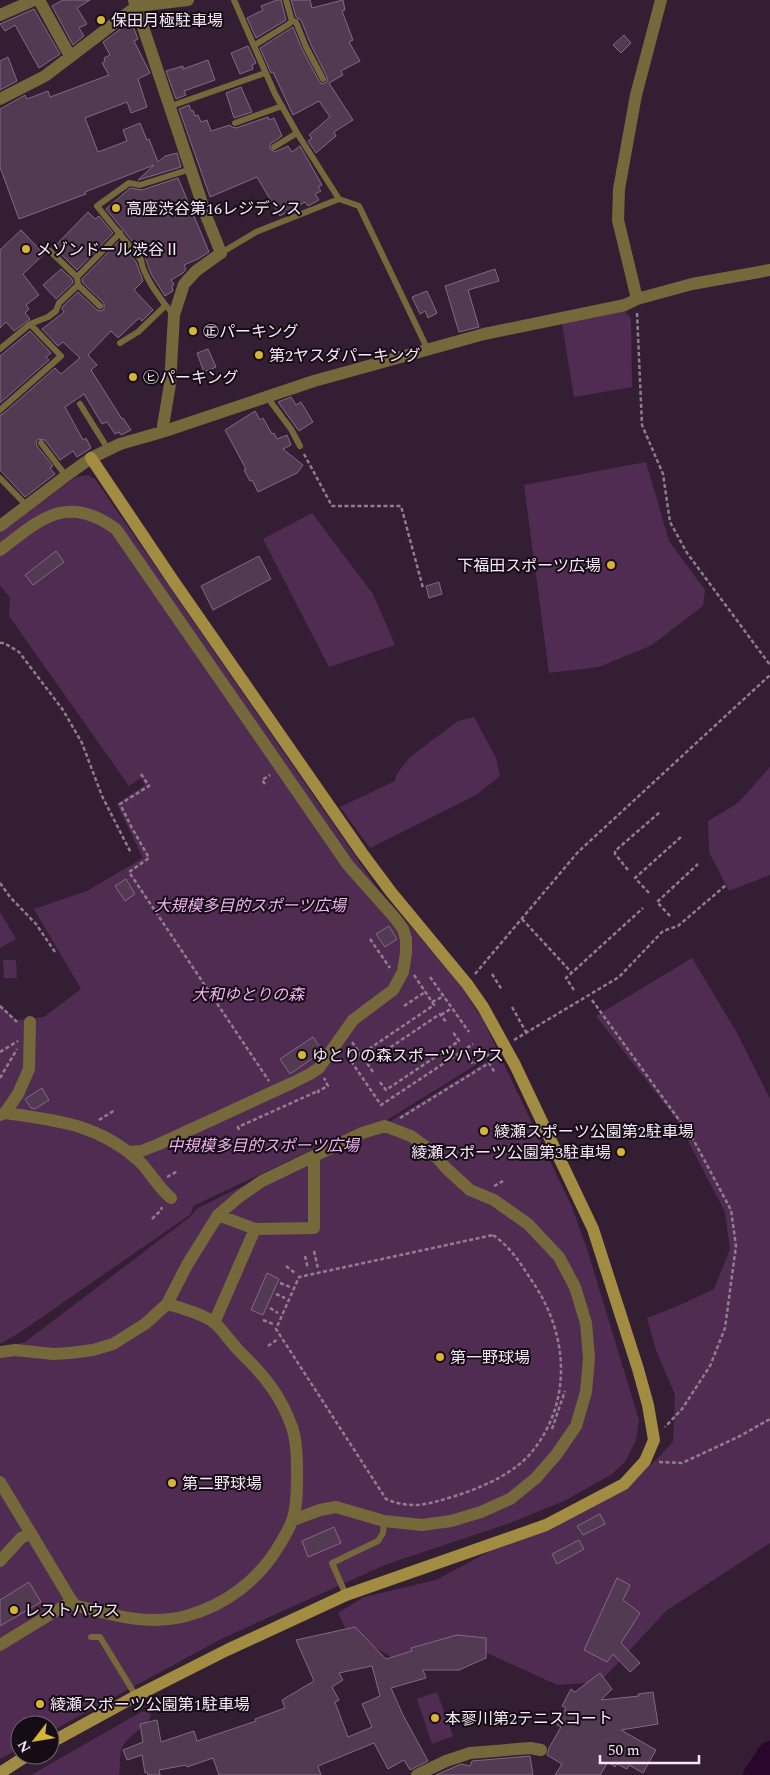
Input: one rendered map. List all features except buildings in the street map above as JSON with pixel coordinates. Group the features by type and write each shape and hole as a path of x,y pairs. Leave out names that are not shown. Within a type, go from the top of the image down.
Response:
{"street":[{"path":"0,15 34,0"},
{"path":"39,0 70,56"},
{"path":"0,99 45,76 136,3 188,0"},
{"path":"637,299 618,220 619,189 636,95 661,0"},
{"path":"136,3 221,253 196,271 184,284 170,311 170,384 162,432"},
{"path":"0,526 91,458 108,449 314,381 484,334 625,306 637,299 692,284 770,270"},
{"path":"60,1738 136,1696 227,1650 346,1594 546,1525 624,1484 645,1461 654,1440 648,1405 638,1369 593,1230 515,1065 483,1008 468,984 391,892 362,853 172,579 91,458"},
{"path":"0,550 41,520 58,513 75,511 90,515 103,520 116,529 348,865 395,918 406,940 403,972 393,990 353,1020 319,1068 310,1074 157,1145 141,1151 128,1152"},
{"path":"2,1114 18,1094 29,1069 25,1023"},
{"path":"2,1114 75,1124 105,1137 128,1152 143,1165 171,1198"},
{"path":"0,1352 15,1350 62,1354 93,1350 113,1344 145,1324 167,1304 187,1265 218,1215 239,1197 262,1181 362,1133 386,1126 411,1136 430,1150 470,1190 494,1200 528,1224 559,1257 575,1287 586,1323 589,1358 586,1392 576,1426 556,1455 536,1478 510,1499 481,1512 451,1521 422,1525 384,1521 336,1507 320,1510 293,1520"},
{"path":"218,1215 255,1229 314,1228 314,1156"},
{"path":"214,1322 255,1229"},
{"path":"0,1482 74,1605 133,1620 185,1616 208,1609 234,1594 257,1577 272,1557 293,1520 297,1461 293,1429 278,1397 263,1375 214,1322 167,1304"},
{"path":"0,1560 21,1538 31,1532"},
{"path":"0,1645 72,1601"},
{"path":"90,1609 97,1622"},
{"path":"417,1775 446,1761 470,1753 530,1748 541,1750"},
{"path":"0,1773 12,1765"}],"lane":[{"path":"234,0 255,45 265,73 297,133 339,198 359,206 428,350"},
{"path":"286,0 292,21 296,22 306,47 323,79"},
{"path":"255,45 292,21"},
{"path":"171,106 265,73"},
{"path":"236,123 282,106"},
{"path":"274,147 297,133"},
{"path":"120,343 170,311 142,267 141,260 97,206 129,183 140,184 191,169"},
{"path":"221,253 256,232 339,198"},
{"path":"76,278 120,233"},
{"path":"50,251 76,278 78,285 100,306"},
{"path":"0,349 30,324 48,318 56,311 59,303 78,285"},
{"path":"0,410 61,356 30,324"},
{"path":"267,397 291,429 300,446"},
{"path":"80,404 108,449"},
{"path":"41,443 66,476"},
{"path":"0,478 27,506"},
{"path":"346,1594 332,1563 378,1541 383,1533 384,1521"},
{"path":"91,1637 100,1637 136,1696"}],"path":[{"path":"637,299 642,425 663,474 670,522 687,553 770,665"},
{"path":"300,446 332,506 401,506 423,588"},
{"path":"0,643 4,643 19,652 63,710 82,744 102,796 131,853"},
{"path":"468,984 578,852 770,675"},
{"path":"141,774 149,786 120,804 149,858 129,872 276,1090"},
{"path":"628,870 615,854 615,851 660,812"},
{"path":"649,893 635,878 682,836"},
{"path":"670,916 657,902 698,864"},
{"path":"0,883 10,897 36,924 55,952"},
{"path":"464,1049 474,1064 618,977 663,931 678,926 726,885"},
{"path":"574,990 566,978 643,908"},
{"path":"522,919 572,973"},
{"path":"370,939 390,968"},
{"path":"404,961 434,1006 351,1062 381,1105 474,1044"},
{"path":"492,974 502,990"},
{"path":"430,976 469,1032"},
{"path":"404,1006 425,992"},
{"path":"432,1002 444,996"},
{"path":"592,1000 693,1139 731,1210 736,1246 725,1328 710,1366 682,1409 654,1440"},
{"path":"0,1006 25,1023"},
{"path":"512,1007 526,1032"},
{"path":"373,1072 367,1063 452,1008"},
{"path":"441,1015 447,1023"},
{"path":"380,1082 386,1090 459,1041 453,1032"},
{"path":"0,1078 22,1039"},
{"path":"354,1044 361,1055"},
{"path":"386,1126 489,1064 495,1074"},
{"path":"239,1130 238,1127 319,1092 328,1086 324,1078"},
{"path":"86,1128 115,1110"},
{"path":"493,1236 503,1242 513,1253 548,1308 561,1348 560,1387 548,1428 530,1454 508,1472 461,1494 438,1501 419,1505 399,1505 386,1499 284,1345 276,1329 299,1277 493,1236"},
{"path":"314,1251 318,1269"},
{"path":"305,1256 308,1270"},
{"path":"286,1266 295,1273"},
{"path":"280,1283 290,1287"},
{"path":"276,1294 284,1298"},
{"path":"270,1308 278,1313"},
{"path":"263,1320 273,1324"},
{"path":"268,1346 278,1339"},
{"path":"552,1429 565,1391"},
{"path":"645,1461 682,1463 740,1436 770,1419"}],"green space":[{"path":"624,311 631,318 632,387 574,397 562,324"},
{"name":"下福田スポーツ広場","path":"646,462 669,541 705,590 703,606 652,645 599,667 549,673 524,485"},
{"name":"大和ゆとりの森","path":"88,475 95,479 378,889 454,976 483,1020 498,1051 384,1122 356,1129 193,1206 191,1214 19,1333 0,1344 0,1005 17,1020 44,1017 81,989 34,909 87,891 143,858 117,804 145,785 141,778 129,786 9,616 10,598 0,585 0,533 76,477"},
{"path":"312,513 373,594 395,645 329,667 263,539"},
{"path":"474,717 496,758 500,776 476,795 370,848 340,807 395,781 396,775 410,757 458,721"},
{"path":"770,767 770,875 729,891 709,852 708,821 738,803"},
{"path":"0,912 16,939 0,948"},
{"path":"692,958 737,1033 770,1099 770,1543 666,1611 600,1682 557,1685 474,1647 393,1658 346,1630 338,1613 364,1597 436,1580 652,1464 673,1442 675,1395 656,1350 647,1318 714,1289 730,1249 725,1212 677,1120 596,1016"},
{"path":"3,960 16,960 17,978 4,978"},
{"path":"499,1054 572,1207 587,1249 639,1420 636,1440 625,1462 612,1474 564,1501 510,1523 387,1564 221,1639 60,1727 60,1715 10,1715 10,1754 0,1759 0,1348 25,1342 190,1217 198,1208 354,1131 386,1124"},
{"name":"本蓼川第2テニスコート","path":"437,1692 453,1736 432,1744 417,1699"},
{"path":"147,1711 151,1716 127,1740 122,1748 119,1775 31,1775 48,1765 60,1765 60,1758 141,1712"}],"waterway":[{"path":"755,1775 770,1753"}],"place":[{"name":"保田月極駐車場","path":"101,20"},
{"name":"高座渋谷第16レジデンス","path":"116,208"},
{"name":"メゾンドール渋谷Ⅱ","path":"26,249"},
{"name":"㊣パーキング","path":"193,331"},
{"name":"第2ヤスダパーキング","path":"259,355"},
{"name":"㋪パーキング","path":"133,377"},
{"name":"下福田スポーツ広場","path":"611,565"},
{"name":"ゆとりの森スポーツハウス","path":"302,1055"},
{"name":"綾瀬スポーツ公園第2駐車場","path":"484,1131"},
{"name":"綾瀬スポーツ公園第3駐車場","path":"621,1152"},
{"name":"第一野球場","path":"440,1357"},
{"name":"第二野球場","path":"172,1483"},
{"name":"レストハウス","path":"14,1610"},
{"name":"綾瀬スポーツ公園第1駐車場","path":"40,1704"},
{"name":"本蓼川第2テニスコート","path":"435,1718"}],"park label":[{"name":"大規模多目的スポーツ広場","path":"250,905"},
{"name":"中規模多目的スポーツ広場","path":"263,1145"}]}
